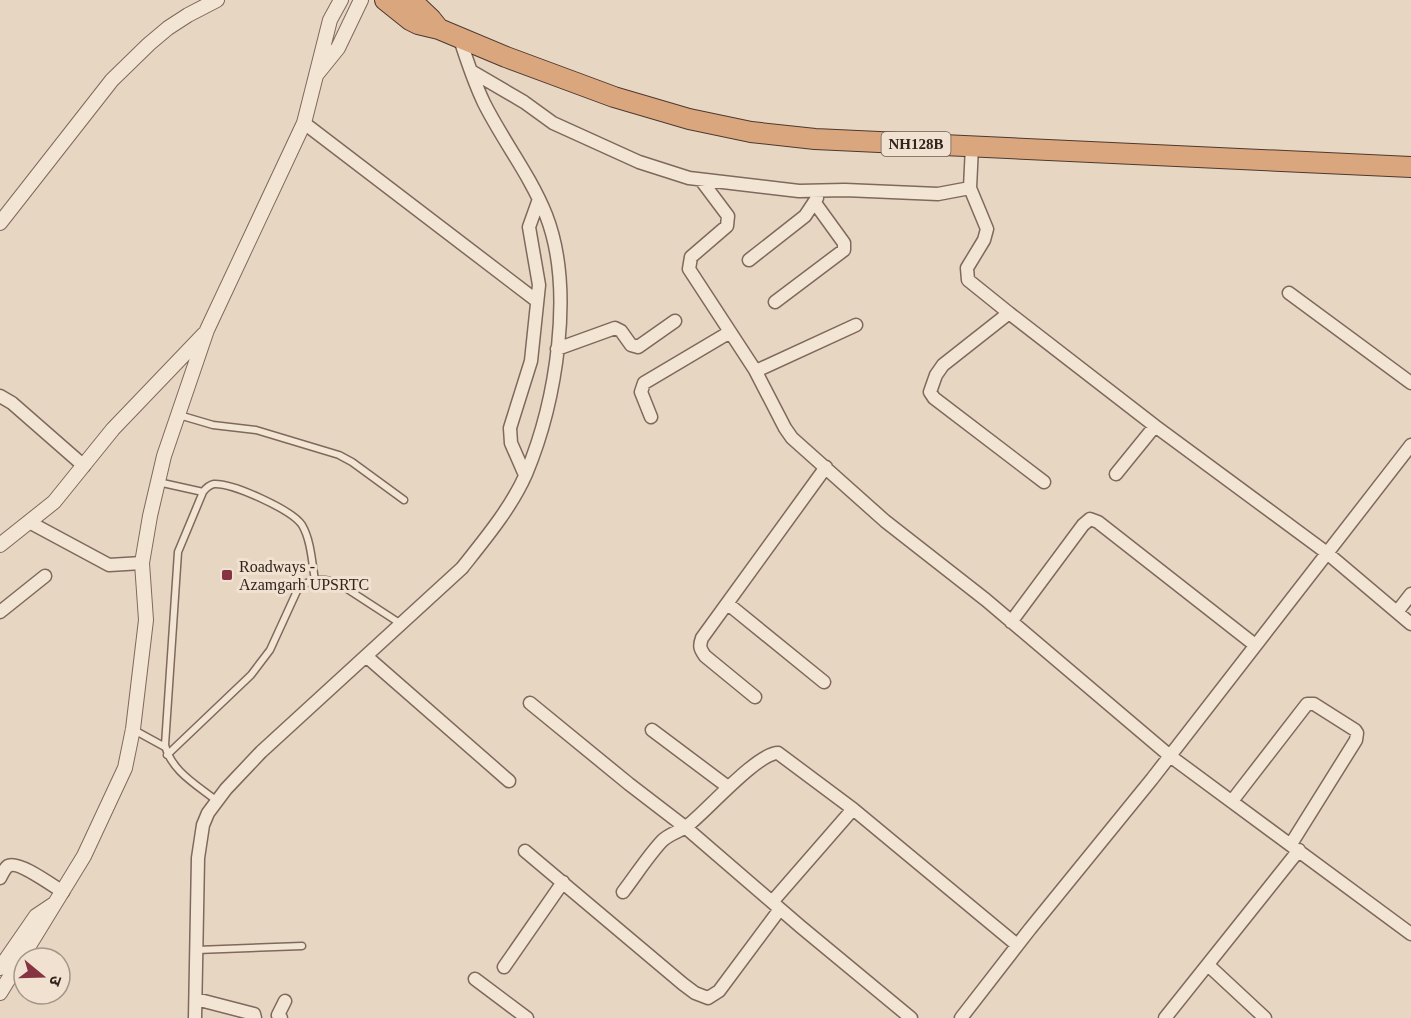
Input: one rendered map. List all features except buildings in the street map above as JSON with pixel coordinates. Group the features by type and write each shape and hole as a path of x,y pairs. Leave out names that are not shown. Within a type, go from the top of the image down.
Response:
{"highway":[{"name":"NH128B","path":"385,0 418,24 439,29 614,97 689,119 752,132 815,139 1411,167"},
{"name":"NH128B","path":"411,0 431,18 439,29"}],"street":[{"path":"0,223 112,81 168,28 217,0"},
{"path":"0,993 84,856 125,768 134,729 146,620 142,563 158,482 177,414 207,330 304,123 330,20 341,0"},
{"path":"315,75 338,48 361,0"},
{"path":"195,1018 200,839 208,813 216,801 261,752 462,568 488,536 525,475 550,395 560,312 558,263 546,216 539,199 485,104 460,39"},
{"path":"471,71 524,102 553,123 654,168 701,180 818,197 845,190 938,194 970,188"},
{"path":"304,123 537,301"},
{"path":"972,146 970,188 987,229 984,240 967,268 968,280 1155,426 1327,553 1411,624"},
{"path":"701,180 728,216 729,221 727,226 691,257 689,269 756,371 785,428 800,445 885,521 986,600 1170,756 1411,934"},
{"path":"749,260 805,216 818,197"},
{"path":"775,302 844,250 844,243 818,197"},
{"path":"525,475 511,443 510,428 531,361 539,285 529,226 539,199"},
{"path":"1289,293 1411,383"},
{"path":"1009,313 943,365 936,375 930,392 1044,482"},
{"path":"557,349 615,328 621,331 631,345 638,347 675,321"},
{"path":"756,371 855,325"},
{"path":"0,545 54,502 114,429 207,330"},
{"path":"651,417 641,392 644,383 730,332"},
{"path":"0,396 12,403 84,466"},
{"path":"1116,474 1155,426"},
{"path":"961,1018 1170,756 1411,445"},
{"path":"755,697 705,656 700,649 702,638 826,467"},
{"path":"1011,622 1083,525 1090,519 1098,522 1255,645"},
{"path":"29,522 109,565 142,563"},
{"path":"0,612 45,576"},
{"path":"1397,612 1411,594"},
{"path":"728,604 824,682"},
{"path":"366,656 509,781"},
{"path":"530,703 629,784 686,827 911,1018"},
{"path":"1165,1018 1295,847 1356,740 1357,733 1314,704 1307,704 1232,801"},
{"path":"652,730 728,787"},
{"path":"623,892 661,842 686,827 728,787 766,757 778,753 853,809 1017,945"},
{"path":"525,851 695,993 708,998 719,991 776,905 853,809"},
{"path":"0,878 7,867 15,865 59,897"},
{"path":"504,967 563,882"},
{"path":"0,968 36,916 59,897"},
{"path":"1208,964 1265,1018"},
{"path":"475,979 527,1018"},
{"path":"196,999 254,1014 255,1018"},
{"path":"281,1018 278,1014 285,1001"}],"lane":[{"path":"177,414 213,425 256,430 339,455 404,500"},
{"path":"158,482 203,492"},
{"path":"216,801 181,773 167,755 165,747 178,552 207,486 215,484 227,486 264,499 293,517 303,527 306,534 315,580"},
{"path":"167,755 251,675 270,650 297,591 304,584 315,580 338,583 402,624"},
{"path":"134,729 165,747"},
{"path":"197,950 302,946"}],"place":[{"name":"Roadways - Azamgarh UPSRTC","path":"227,575"}]}
